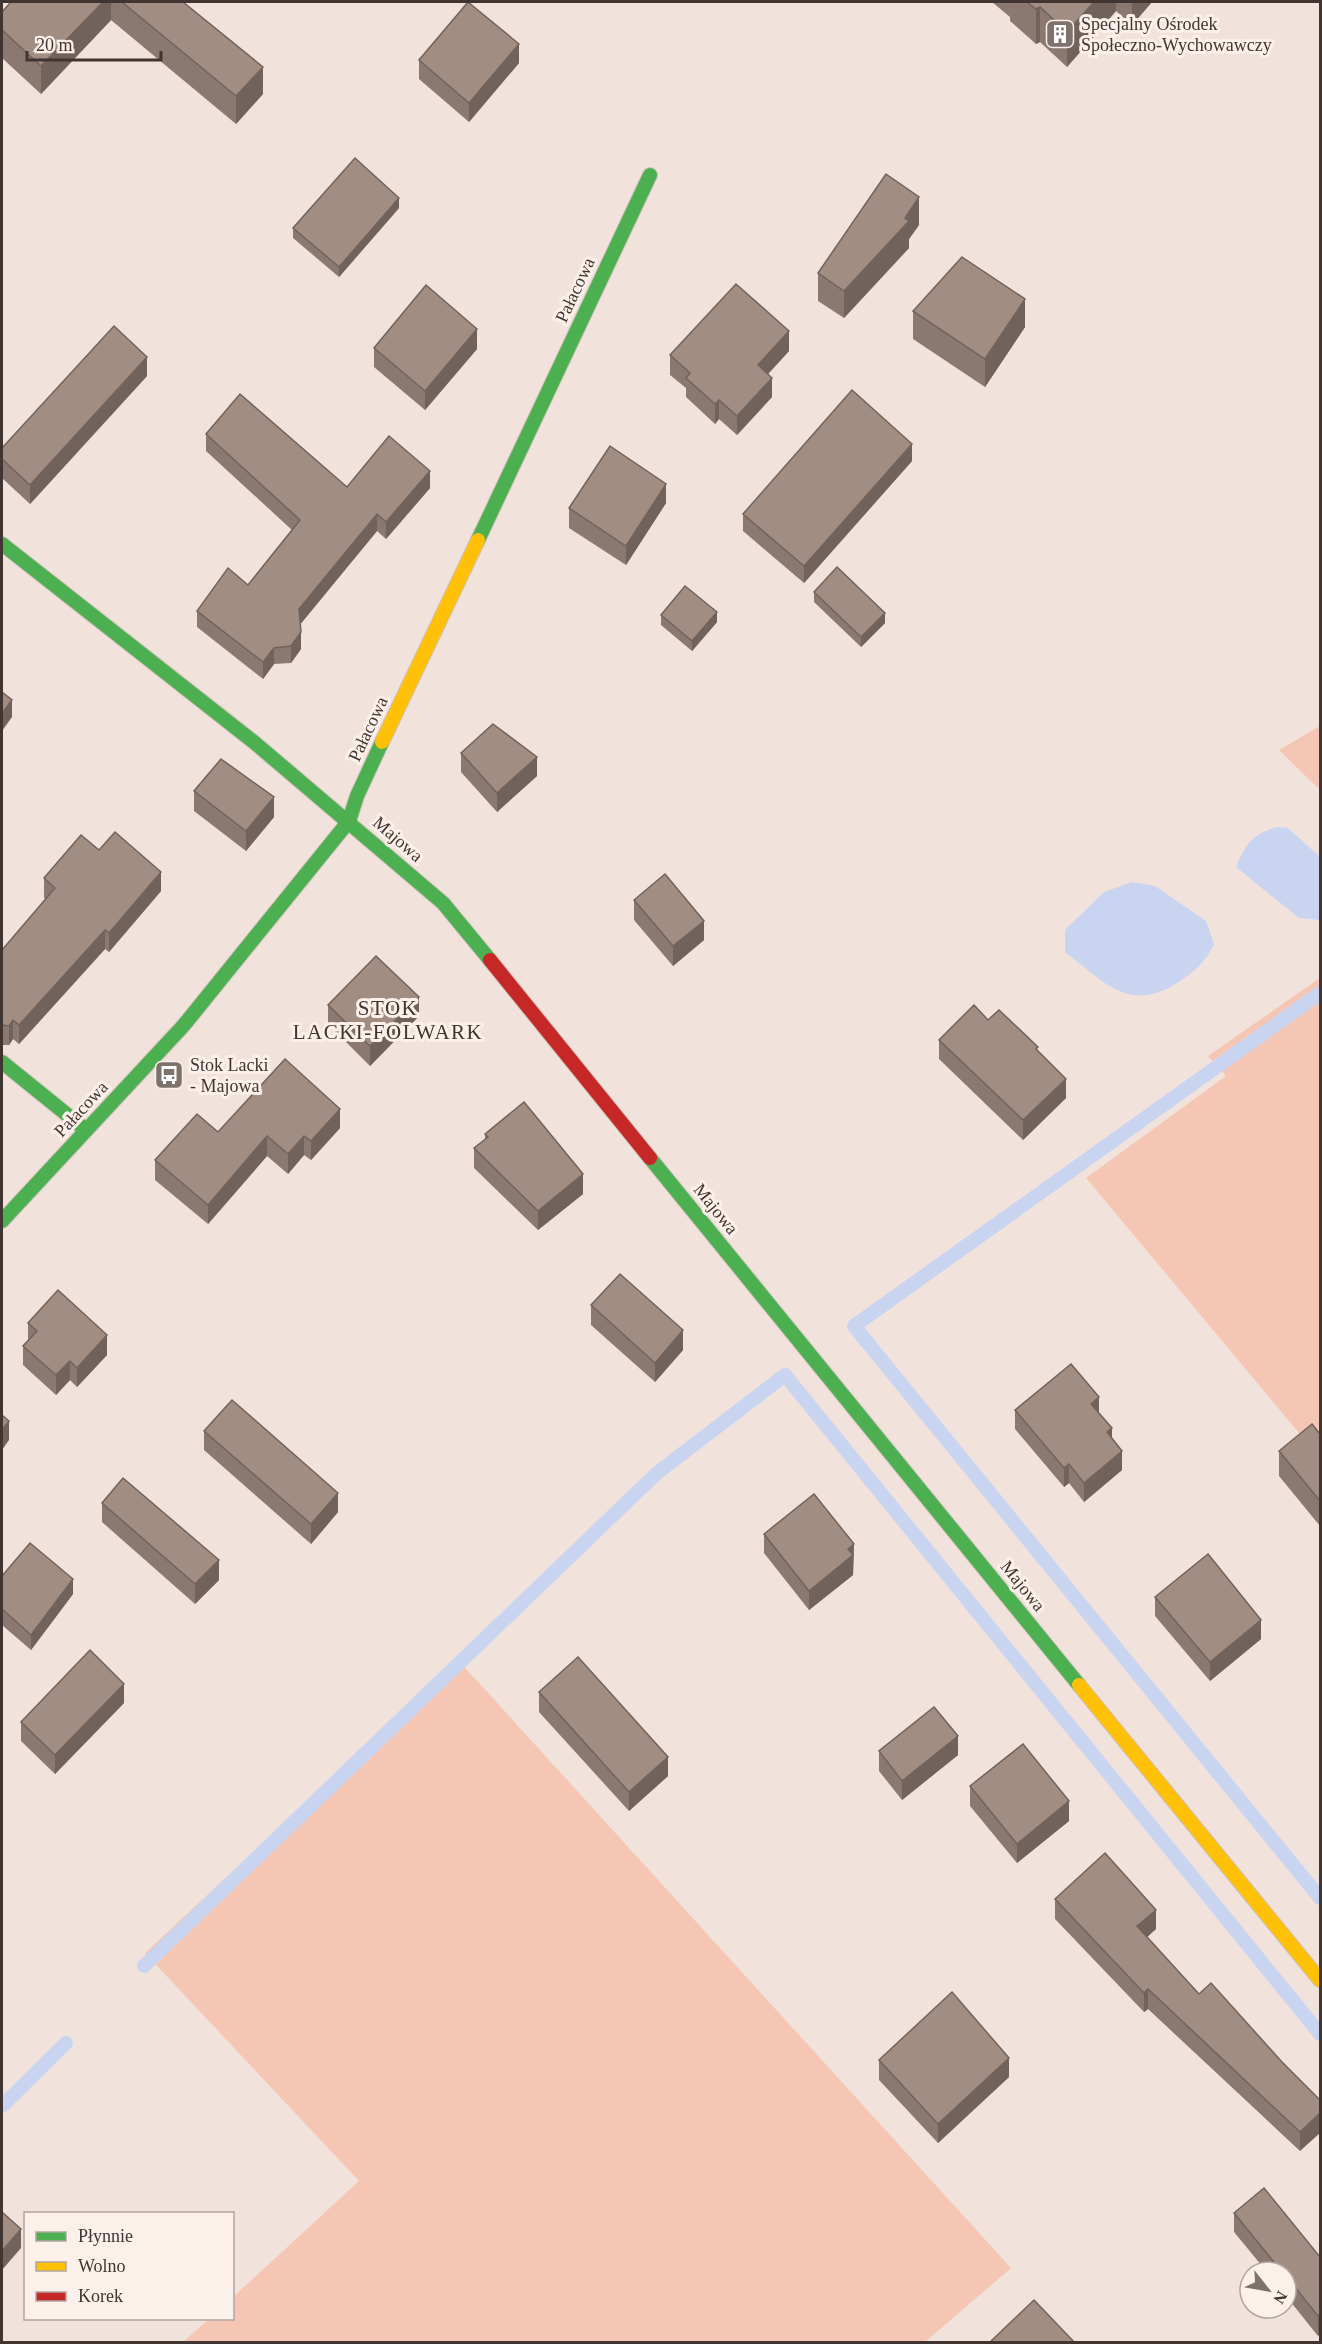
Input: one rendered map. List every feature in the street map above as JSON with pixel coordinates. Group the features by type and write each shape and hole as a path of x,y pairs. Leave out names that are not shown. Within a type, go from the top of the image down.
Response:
{"street":[{"name":"Pałacowa","path":"2,1221 184,1025 349,821 357,796 435,627 650,175"},
{"name":"Majowa","path":"2,544 246,735 443,903 1320,1980"},
{"path":"2,1062 86,1130"}],"shaded area":[{"path":"1320,726 1320,790 1279,750"},
{"path":"1320,978 1320,1458 1086,1178 1226,1076 1208,1056"},
{"path":"459,1661 1011,2268 925,2342 183,2342 208,2320 234,2320 234,2296 359,2181 145,1953"}],"water":[{"path":"1277,827 1288,828 1320,857 1320,920 1299,918 1236,867 1243,852 1256,836"},
{"path":"1132,882 1155,886 1206,921 1214,944 1199,966 1189,975 1160,992 1145,995 1117,990 1104,983 1065,952 1065,930 1104,892"}],"building":[{"path":"11,2 103,2 41,66 2,30 2,12"},
{"path":"122,2 183,2 263,67 236,96"},
{"path":"468,2 519,44 469,103 419,60"},
{"path":"1027,2 1094,2 1067,32 1040,7 1036,9"},
{"path":"355,158 399,198 339,267 293,228"},
{"path":"886,174 919,197 905,218 909,221 844,291 818,273"},
{"path":"962,257 1025,299 985,359 913,311"},
{"path":"736,284 789,331 758,365 772,378 737,416 719,400 715,404 686,378 690,373 670,355"},
{"path":"426,285 477,329 425,391 374,348"},
{"path":"114,326 147,357 30,485 2,459 2,448"},
{"path":"852,390 912,444 804,566 743,514"},
{"path":"240,394 347,487 389,436 430,471 386,522 377,514 299,609 301,632 291,646 274,648 263,662 197,611 228,568 248,585 300,520 206,434"},
{"path":"610,446 666,484 626,546 569,508"},
{"path":"837,567 885,613 861,637 814,592"},
{"path":"685,586 717,612 692,641 661,615"},
{"path":"2,692 12,700 2,713"},
{"path":"493,724 537,757 497,793 461,753"},
{"path":"221,759 274,797 246,831 194,791"},
{"path":"115,832 161,872 109,933 105,930 19,1025 13,1020 9,1026 2,1025 2,950 55,888 44,878 81,835 99,850"},
{"path":"665,874 704,921 673,946 634,900"},
{"path":"376,956 419,997 370,1046 328,1005"},
{"path":"974,1005 988,1020 999,1010 1038,1047 1036,1049 1066,1079 1023,1120 939,1040"},
{"path":"285,1059 340,1109 311,1141 304,1136 288,1154 267,1136 208,1205 155,1160 197,1114 218,1132"},
{"path":"524,1102 583,1174 538,1211 474,1148 488,1137 485,1134"},
{"path":"620,1274 683,1330 655,1363 591,1305"},
{"path":"58,1290 107,1335 77,1368 70,1361 56,1375 23,1346 37,1331 28,1323"},
{"path":"1071,1364 1099,1397 1091,1404 1112,1428 1107,1432 1122,1451 1084,1483 1069,1464 1064,1468 1015,1410"},
{"path":"232,1400 338,1493 311,1524 204,1431"},
{"path":"2,1415 9,1421 2,1430"},
{"path":"1312,1424 1320,1434 1320,1501 1279,1451"},
{"path":"123,1478 219,1560 195,1584 102,1503"},
{"path":"814,1494 854,1544 848,1549 853,1555 809,1591 764,1534"},
{"path":"30,1543 73,1579 31,1635 2,1609 2,1576"},
{"path":"1208,1554 1261,1620 1210,1662 1155,1597"},
{"path":"90,1650 124,1684 55,1755 21,1722"},
{"path":"578,1657 668,1757 629,1792 539,1692"},
{"path":"934,1707 958,1736 902,1781 879,1751"},
{"path":"1023,1744 1069,1801 1017,1844 970,1786"},
{"path":"1105,1853 1156,1910 1137,1926 1199,1994 1211,1983 1282,2062 1320,2100 1320,2113 1300,2132 1148,1989 1144,1993 1055,1899"},
{"path":"952,1992 1009,2058 938,2124 879,2060"},
{"path":"1264,2188 1320,2257 1320,2314 1318,2316 1298,2291 1298,2260 1272,2260 1234,2213"},
{"path":"2,2212 21,2229 2,2251"},
{"path":"1034,2300 1075,2343 989,2343"}],"waterway":[{"path":"1320,993 854,1326 1320,1898"},
{"path":"144,1966 657,1473 785,1375 1320,2034"},
{"path":"2,2106 66,2043"}],"traffic: fast":[{"path":"478,540 650,175"},
{"path":"2,544 255,743 443,903 490,960"},
{"path":"2,1221 184,1025 349,821 357,796 382,742"},
{"path":"2,1062 86,1130"},
{"path":"650,1158 1079,1685"}],"traffic: slow":[{"path":"382,742 478,540"},
{"path":"1079,1685 1320,1980"}],"traffic: jam":[{"path":"490,960 650,1158"}],"place":[{"name":"Specjalny Ośrodek Społeczno-Wychowawczy","path":"1060,34"},
{"name":"Stok Lacki - Majowa","path":"169,1075"}],"district":[{"name":"STOK LACKI-FOLWARK","path":"388,1020"}]}
